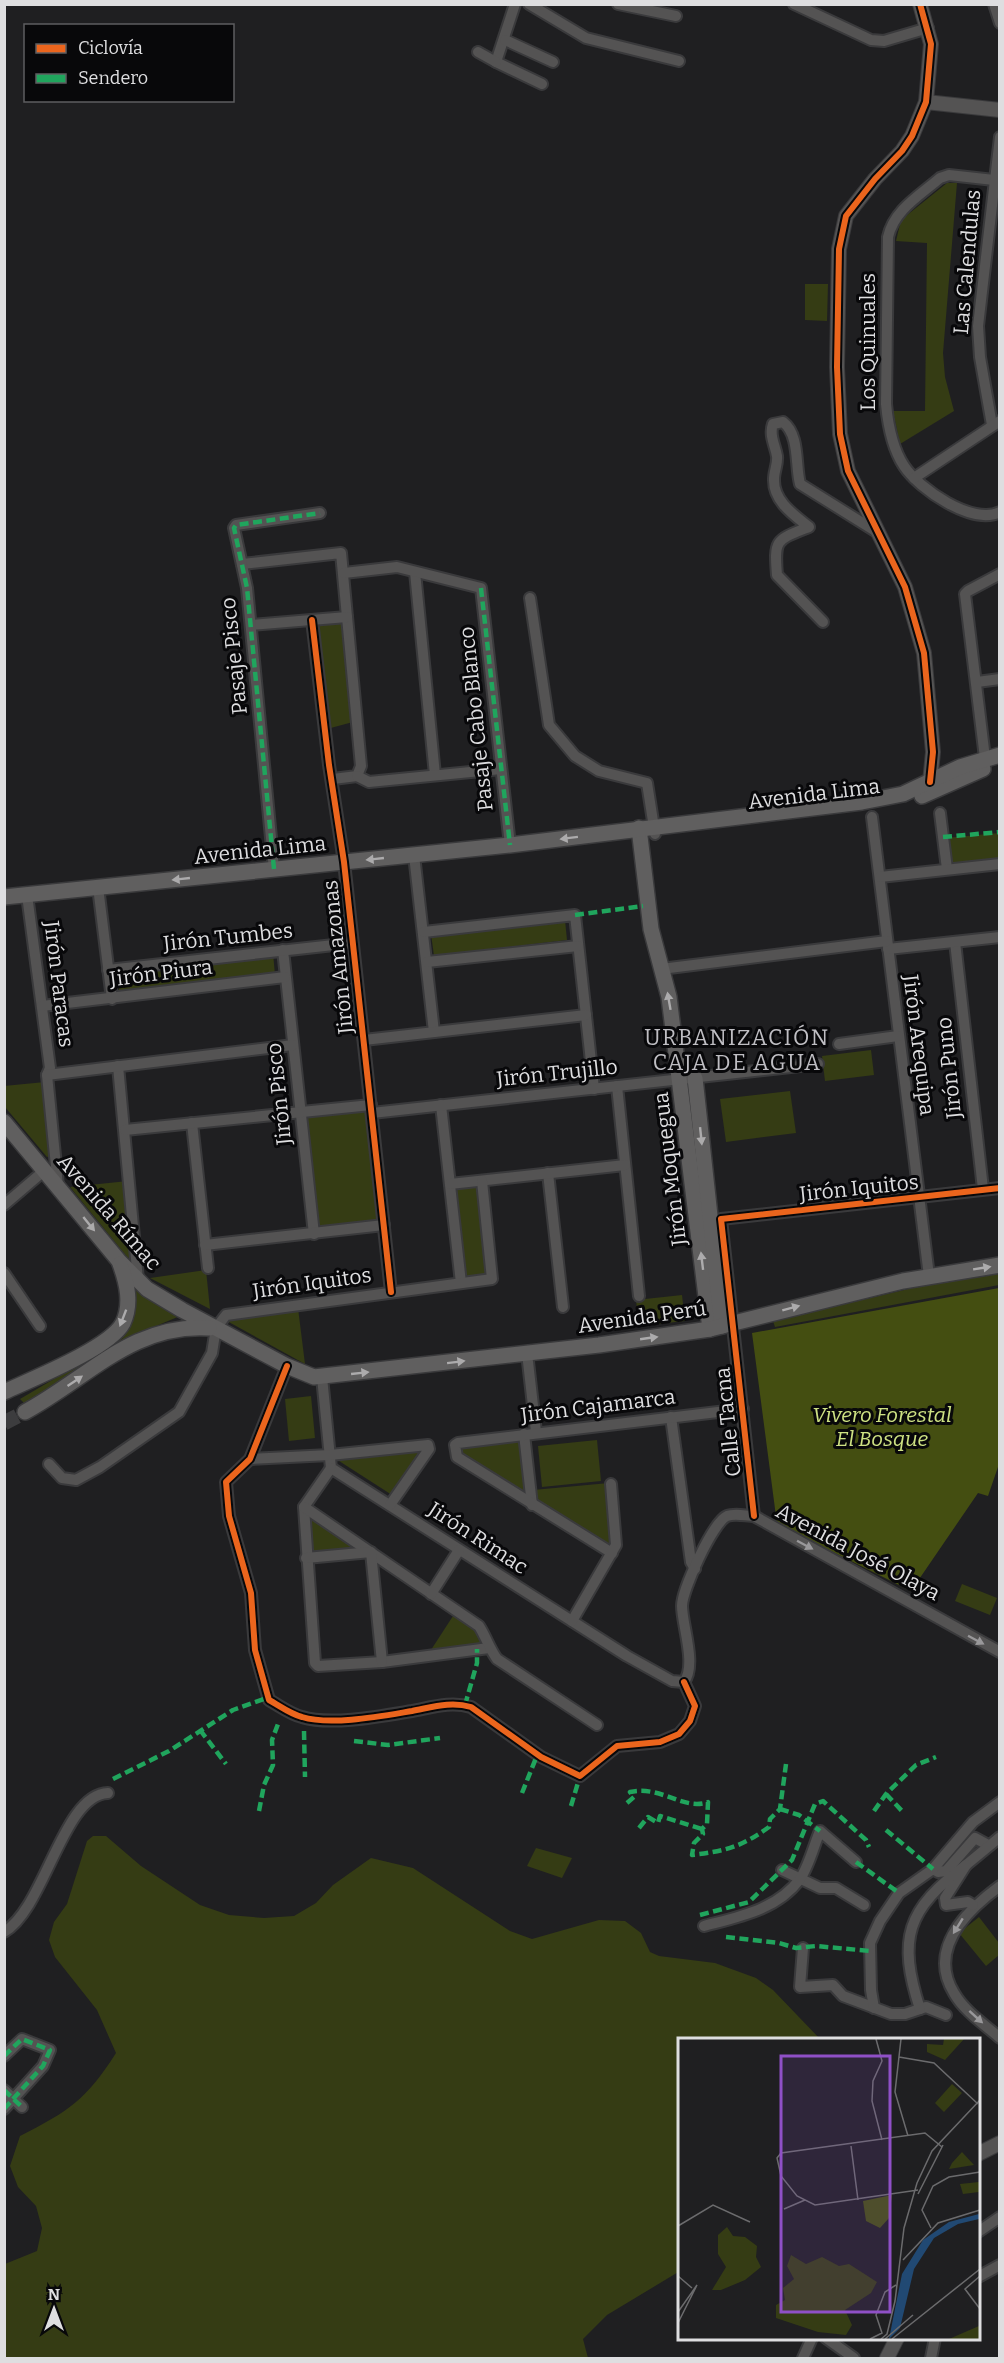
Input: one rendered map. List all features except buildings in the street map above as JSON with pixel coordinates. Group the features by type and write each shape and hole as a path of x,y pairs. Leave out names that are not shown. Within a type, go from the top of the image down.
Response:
{"main road":[{"name":"Avenida Lima","path":"643,831 862,802 903,794 995,759"},
{"name":"Avenida Lima","path":"4,897 882,808 916,798 962,771"},
{"name":"Jirón Moquegua","path":"643,831 651,929 687,1079 722,1326"},
{"name":"Avenida Rímac","path":"4,1122 138,1281 163,1299 287,1366 309,1376 322,1377"},
{"path":"4,1392 95,1348 121,1326 126,1312 127,1290 119,1261"},
{"name":"Avenida Perú","path":"322,1377 527,1353 722,1326 821,1300 929,1276 999,1264"},
{"path":"25,1412 147,1336 176,1328 216,1328"}],"street":[{"path":"496,62 515,4"},
{"path":"530,4 586,38 678,62"},
{"path":"618,4 676,16"},
{"path":"794,4 871,40 884,41 928,28"},
{"path":"920,4 928,28 932,51 926,102 912,136 902,151 875,179 846,216 840,249 837,367 840,434 853,485 905,587 919,632 927,672 933,752 930,782"},
{"path":"994,4 999,23"},
{"path":"505,40 553,62"},
{"path":"478,52 542,84"},
{"path":"926,102 999,110"},
{"name":"Las Calendulas","path":"996,423 980,350 978,326 999,138"},
{"name":"Los Quinuales","path":"994,180 949,175 940,178 896,216 891,224 888,237 886,411 896,448 905,467 914,478 945,501 969,513 982,516 999,512"},
{"path":"823,622 777,575 777,546 781,538 809,527 788,510 777,495 774,483 777,456 771,431 773,424 783,422 788,428 794,443 800,484 880,534"},
{"path":"914,478 996,423"},
{"name":"Pasaje Pisco","path":"274,869 251,625 234,526 320,513"},
{"path":"242,564 338,551 341,553 361,766 357,776"},
{"path":"344,573 396,567 415,572 435,775"},
{"name":"Pasaje Cabo Blanco","path":"415,572 481,588 510,845"},
{"path":"995,759 975,688 977,682 966,597 968,591 999,574"},
{"path":"530,598 549,724 575,756 599,771 647,783 643,831"},
{"path":"251,625 348,617"},
{"name":"Jirón Amazonas","path":"312,620 329,765 333,779 344,862 391,1292"},
{"path":"977,682 999,679"},
{"path":"933,752 962,771"},
{"path":"333,779 357,776 369,782 501,769"},
{"path":"940,813 947,869"},
{"name":"Jirón Arequipa","path":"872,817 929,1276"},
{"path":"414,855 435,1032"},
{"path":"880,877 999,864"},
{"path":"98,887 112,999"},
{"name":"Jirón Paracas","path":"27,895 50,1068 47,1075 58,1186"},
{"path":"424,932 575,915 594,1089"},
{"path":"661,969 887,945 955,942 999,937"},
{"name":"Jirón Puno","path":"955,942 983,1190"},
{"name":"Jirón Tumbes","path":"108,970 352,943"},
{"path":"427,962 578,946"},
{"name":"Jirón Pisco","path":"283,950 314,1234"},
{"name":"Jirón Piura","path":"42,1006 285,977"},
{"path":"364,1040 586,1015"},
{"path":"839,1044 898,1036"},
{"path":"47,1075 293,1044"},
{"name":"Jirón Trujillo","path":"125,1130 299,1113 441,1105 818,1064"},
{"path":"118,1066 138,1281"},
{"path":"617,1086 639,1296"},
{"path":"441,1105 461,1283"},
{"path":"192,1123 208,1268"},
{"path":"450,1184 625,1165"},
{"path":"4,1204 45,1170"},
{"path":"548,1173 563,1307"},
{"name":"Jirón Iquitos","path":"216,1328 226,1315 492,1279 482,1180"},
{"name":"Jirón Iquitos","path":"721,1219 999,1188"},
{"name":"Calle Tacna","path":"721,1219 722,1326 743,1409 754,1516"},
{"path":"205,1245 384,1225"},
{"path":"4,1273 40,1326"},
{"path":"49,1464 62,1478 70,1481 81,1478 179,1412 212,1353 216,1328"},
{"path":"527,1353 536,1432"},
{"path":"287,1366 250,1460 226,1482 225,1494 251,1593 255,1650 269,1700 303,1718 325,1720 387,1715 448,1703 461,1704 471,1707 542,1757 580,1776 617,1746 660,1742 671,1739 685,1729 695,1706 684,1683"},
{"path":"322,1377 331,1468 304,1507 315,1662 318,1666 382,1662 489,1648"},
{"name":"Jirón Cajamarca","path":"532,1505 457,1457 454,1450 458,1443 743,1409"},
{"path":"671,1417 691,1562 695,1569"},
{"path":"524,1434 532,1505 612,1553"},
{"path":"250,1460 428,1445 429,1449 390,1505"},
{"name":"Jirón Rimac","path":"331,1468 572,1621 672,1681 684,1683"},
{"path":"572,1621 616,1545 611,1484"},
{"path":"304,1507 479,1626 487,1637 489,1648 505,1665 597,1725"},
{"name":"Avenida José Olaya","path":"684,1683 688,1675 687,1630 682,1605 695,1569 724,1518 733,1515 754,1516 999,1652"},
{"path":"431,1593 459,1550"},
{"path":"306,1558 371,1552"},
{"path":"371,1552 382,1662"},
{"path":"4,1932 20,1922 33,1902 59,1841 88,1801 99,1793 108,1793"},
{"path":"874,2008 871,2000 870,1951 874,1933 899,1893 933,1869 973,1822 999,1802"},
{"path":"704,1926 755,1913 800,1879 820,1831 856,1862"},
{"path":"920,2009 910,1958 913,1922 918,1909 941,1884 999,1837"},
{"path":"933,1869 938,1872 946,1871 975,1838 988,1845"},
{"path":"966,1865 944,1903 950,1906 968,1902 973,1905"},
{"path":"782,1870 820,1888 836,1888 864,1905"},
{"path":"999,1886 973,1905 950,1940 946,1957 947,1978 954,1995 999,2038"},
{"path":"803,1948 800,1987 833,1985 843,1996 891,2014 905,2014 926,2007 946,2015"},
{"path":"4,2056 22,2039 50,2050 43,2066 4,2109"},
{"path":"4,2090 22,2107"},
{"path":"980,2153 999,2143"},
{"path":"980,2231 999,2217"},
{"path":"980,2276 999,2265"},
{"path":"803,2358 811,2339"},
{"path":"829,2339 854,2358"},
{"path":"887,2358 896,2339"},
{"path":"931,2358 934,2339"}],"green space":[{"path":"947,183 957,183 943,353 945,377 954,411 900,444 893,411 925,411 927,243 896,241 901,220"},
{"path":"805,284 828,284 827,321 805,320"},
{"path":"343,621 353,722 327,729 317,623"},
{"path":"999,833 999,862 948,867 945,838"},
{"path":"565,920 567,940 434,956 431,934"},
{"path":"273,953 275,975 119,991 116,969"},
{"path":"871,1050 874,1075 825,1081 822,1056"},
{"path":"45,1082 53,1155 47,1157 5,1107 4,1086"},
{"path":"790,1091 796,1133 726,1142 720,1099"},
{"path":"370,1108 382,1219 317,1227 305,1114"},
{"path":"128,1181 133,1257 128,1258 70,1187"},
{"path":"480,1183 489,1275 462,1278 454,1187"},
{"path":"206,1270 210,1309 150,1278"},
{"path":"999,1274 999,1285 775,1327 773,1321 921,1286"},
{"path":"133,1284 180,1316 125,1339 28,1407 20,1399 122,1339 135,1313"},
{"name":"Vivero Forestal El Bosque","path":"999,1288 999,1464 988,1496 978,1493 911,1591 777,1524 752,1333"},
{"path":"682,1295 685,1321 639,1326 636,1300"},
{"path":"298,1308 305,1364 227,1321 233,1315"},
{"path":"311,1396 315,1438 289,1441 285,1399"},
{"path":"523,1438 526,1493 524,1494 457,1453 457,1446"},
{"path":"597,1440 601,1481 542,1487 538,1446"},
{"path":"421,1450 392,1495 336,1459"},
{"path":"609,1483 614,1543 611,1549 535,1502 533,1490"},
{"path":"306,1511 363,1549 310,1554"},
{"path":"962,1584 997,1598 990,1615 955,1601"},
{"path":"453,1616 477,1631 483,1646 429,1653"},
{"path":"93,1836 106,1836 141,1866 200,1905 229,1915 264,1918 294,1916 316,1903 333,1885 371,1858 413,1868 510,1931 532,1939 599,1920 625,1921 641,1933 650,1952 659,1956 715,1963 756,1978 773,1990 819,2038 678,2038 678,2272 607,2315 583,2339 588,2358 5,2358 5,2264 37,2251 42,2228 36,2206 18,2187 10,2166 20,2136 75,2103 95,2082 116,2053 97,2010 55,1957 49,1940 54,1922 67,1904 87,1841"},
{"path":"536,1848 572,1858 562,1878 527,1866"},
{"path":"979,1917 999,1943 999,1955 986,1966 959,1933"}],"tunnel":[{"path":"4,1423 25,1412"}],"marked path":[{"path":"274,869 247,588 234,528 236,525 320,513"},
{"path":"481,588 510,845"},
{"path":"943,837 1000,832"},
{"path":"575,915 643,906"},
{"path":"465,1705 477,1663 477,1649"},
{"path":"113,1779 169,1751 233,1710 267,1698"},
{"path":"259,1811 264,1785 273,1765 272,1740 278,1724"},
{"path":"200,1730 226,1764"},
{"path":"304,1731 305,1777"},
{"path":"354,1741 388,1745 440,1738"},
{"path":"522,1793 538,1753"},
{"path":"874,1811 886,1794 916,1765 936,1757"},
{"path":"627,1803 634,1797 630,1792 641,1791 690,1803 708,1802 707,1824 702,1829 703,1834 694,1843 692,1855 724,1850 741,1844 769,1827 770,1819 780,1809 786,1764"},
{"path":"571,1806 580,1776"},
{"path":"886,1794 902,1811"},
{"path":"700,1915 749,1902 792,1860 815,1804 823,1801 866,1840 869,1847"},
{"path":"780,1809 799,1815 820,1831"},
{"path":"639,1828 648,1817 658,1823 660,1816 702,1829"},
{"path":"886,1830 933,1869"},
{"path":"856,1862 899,1893"},
{"path":"726,1937 779,1943 796,1948 816,1946 870,1951"},
{"path":"4,2056 22,2039 50,2050 43,2066 4,2109"},
{"path":"4,2090 22,2107"}],"cycle path":[{"path":"920,4 931,44 926,102 912,136 902,151 875,179 846,216 839,249 837,367 840,434 848,471 905,587 924,653 933,752 930,782"},
{"path":"312,620 329,765 344,862 391,1292"},
{"path":"754,1516 721,1219 1000,1188"},
{"path":"287,1366 250,1459 226,1482 229,1516 251,1593 255,1650 269,1700 298,1716 327,1721 372,1717 442,1705 464,1705 471,1707 541,1757 580,1776 617,1746 660,1742 679,1734 690,1721 695,1706 684,1682"}],"district":[{"name":"URBANIZACIÓN CAJA DE AGUA","path":"737,1050"}]}
